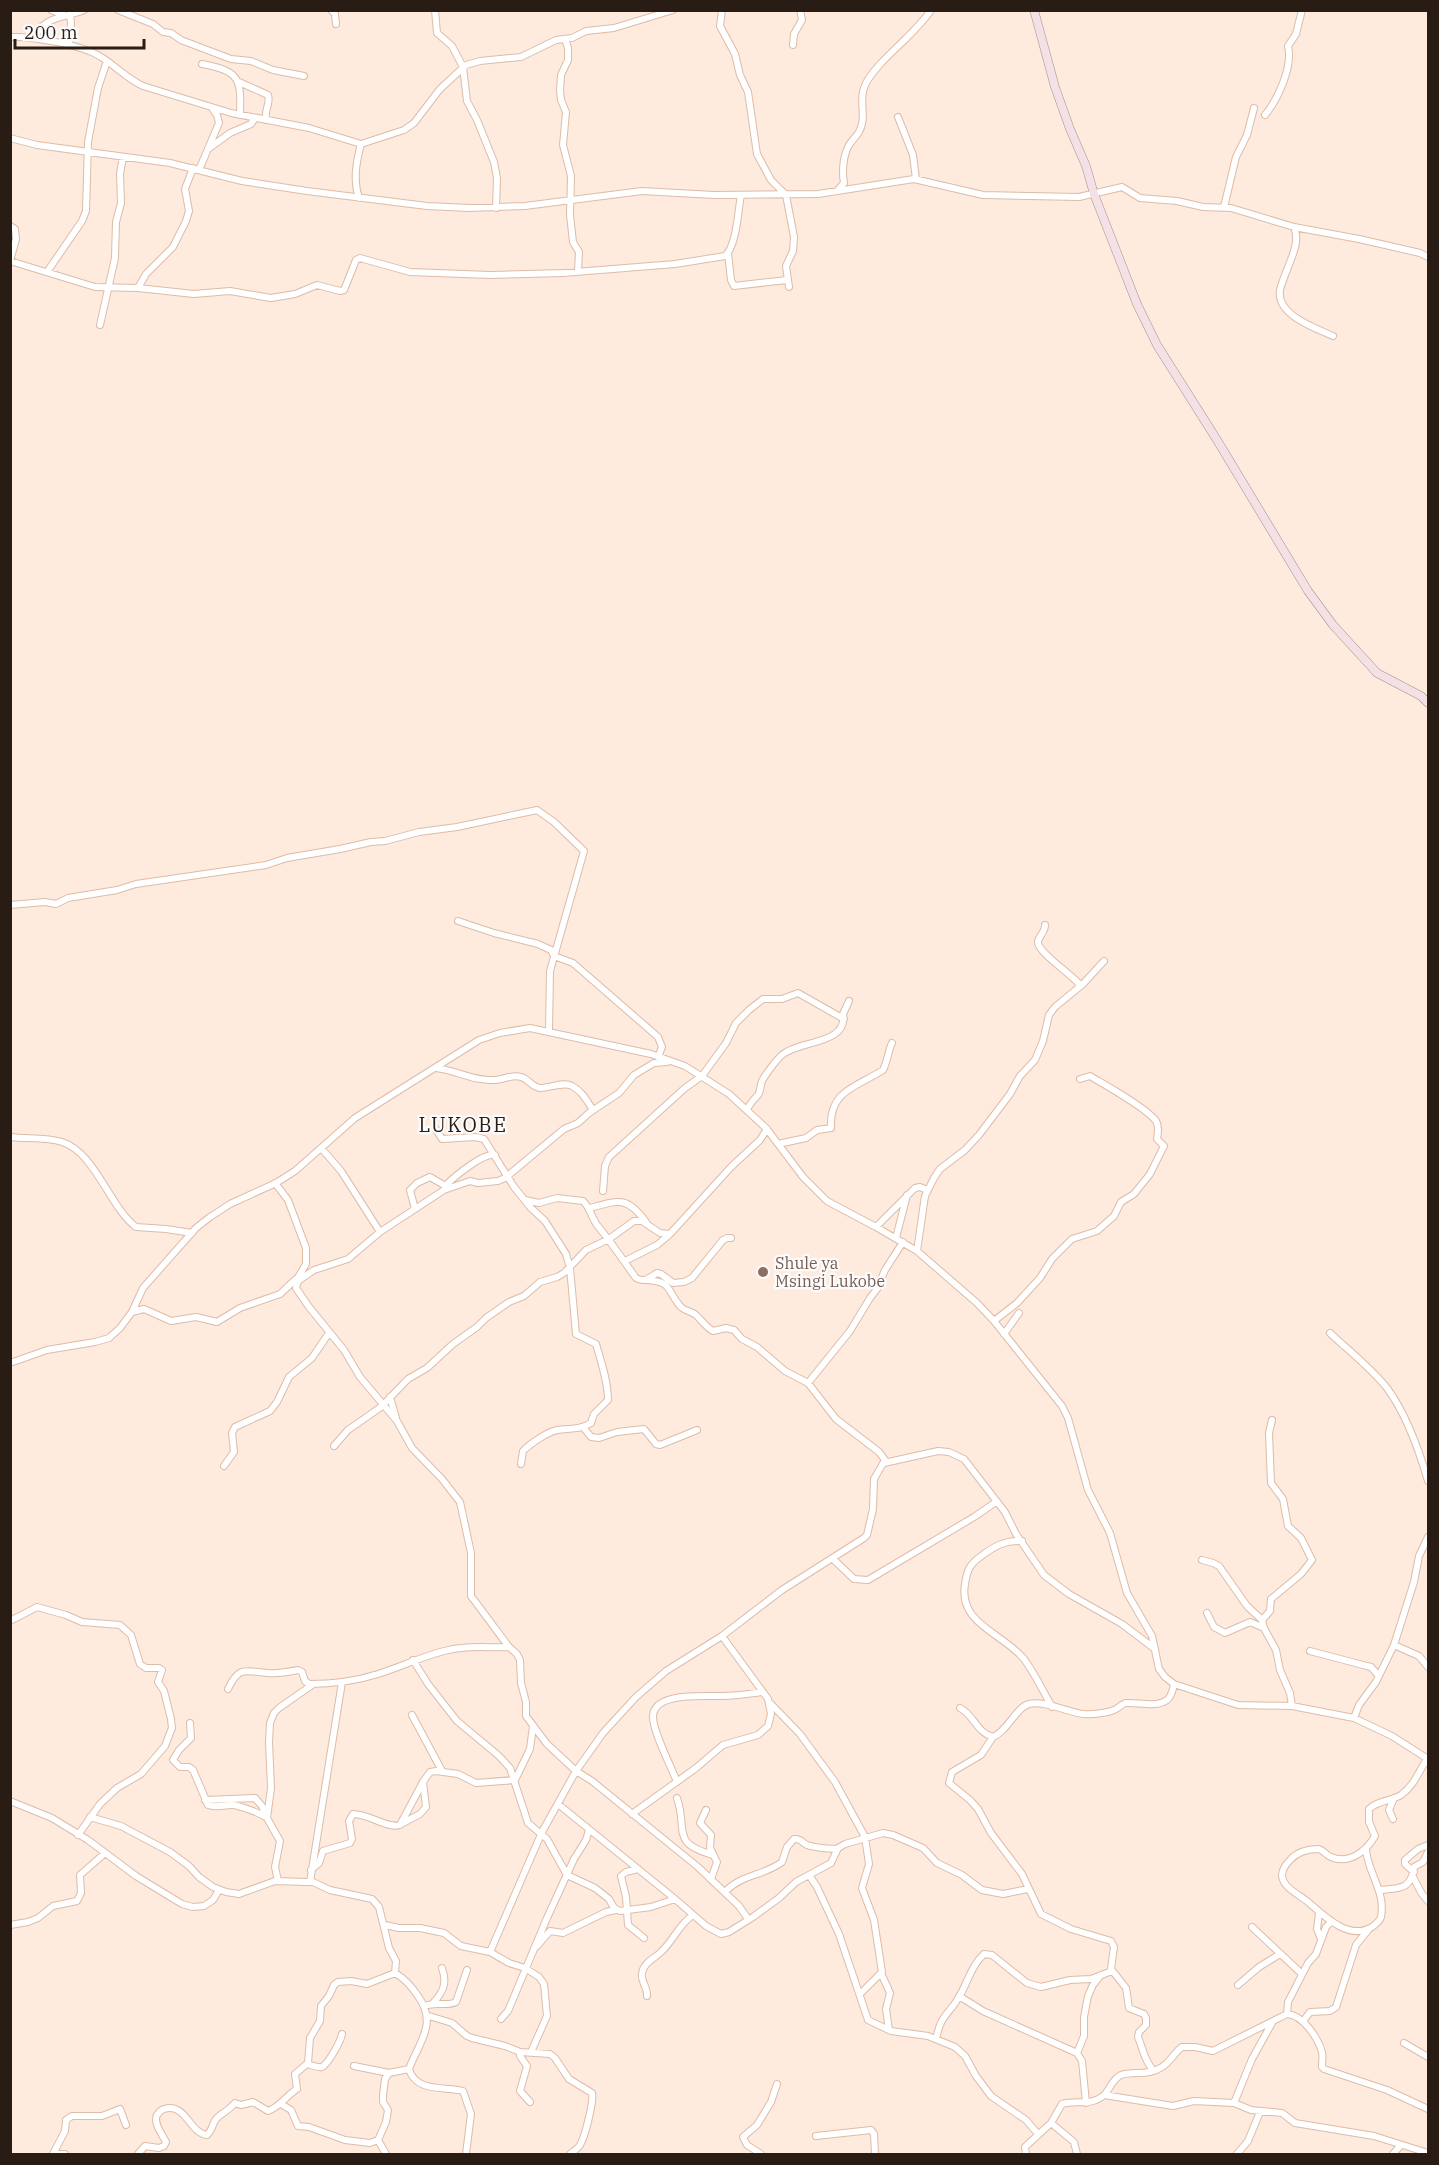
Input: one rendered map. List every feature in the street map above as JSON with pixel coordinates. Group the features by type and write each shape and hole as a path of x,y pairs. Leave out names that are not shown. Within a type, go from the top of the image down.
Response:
{"main road":[{"path":"1034,10 1062,107 1137,304 1157,345 1242,480 1308,591 1333,626 1372,669 1421,696 1428,703"}],"street":[{"path":"51,10 67,15"},
{"path":"34,38 42,25 84,10"},
{"path":"118,10 153,24 163,32 171,33 181,40 231,59 251,61 273,70 304,76"},
{"path":"331,10 335,14 336,24"},
{"path":"435,10 438,34 452,46 463,67 466,101 477,120 494,162 497,178 496,208"},
{"path":"10,37 34,38 69,45 96,54 136,83 240,115 309,128 361,144 410,127 440,89 463,67 480,61 521,57 556,40 577,36 586,31 615,28 673,10"},
{"path":"722,10 720,26 735,54 740,75 748,92 759,159 771,180 786,195 794,237 793,250 786,266 788,284 734,286 731,280 728,253 734,236 741,195"},
{"path":"793,45 794,34 802,20 800,10"},
{"path":"837,191 844,183 847,149 859,132 864,116 861,109 867,82 920,26 931,10"},
{"path":"1265,115 1272,106 1287,74 1290,57 1288,46 1295,37 1302,10"},
{"path":"67,15 69,45"},
{"path":"565,39 568,60 561,76 560,91 566,112 563,146 571,176 573,242 579,252 578,271"},
{"path":"47,272 85,215 87,153 98,88 107,61"},
{"path":"202,64 227,71 239,82 268,95 266,120"},
{"path":"239,82 241,88 240,115"},
{"path":"138,288 145,275 173,247 186,221 189,211 186,186 208,149 219,123 211,106"},
{"path":"1224,207 1236,157 1247,135 1254,108"},
{"path":"898,117 913,155 916,179"},
{"path":"208,149 230,133 251,124 255,118"},
{"path":"10,138 37,145 196,169 242,181 427,206 496,208 642,191 786,195 837,191 916,179 983,195 1067,197 1094,194 1122,187 1140,198 1177,201 1203,207 1224,207 1294,227 1359,239 1428,257"},
{"path":"359,198 355,180 361,144"},
{"path":"100,325 116,248 116,222 121,203 120,174 123,157"},
{"path":"10,225 15,229 17,237 10,261 71,278 90,286 194,294 230,291 271,298 295,294 317,285 342,291 346,288 356,261 360,258 410,272 490,275 563,273 675,264 725,256 728,253"},
{"path":"1294,227 1296,242 1281,289 1281,302 1288,311 1304,322 1333,336"},
{"path":"10,905 45,902 56,904 66,899 117,890 136,884 264,865 287,858 537,810 554,822 584,851 549,975 549,1032"},
{"path":"458,921 538,944 550,949 554,956 573,963 654,1032 662,1043 658,1057"},
{"path":"1045,925 1044,933 1038,940 1039,945 1052,961 1082,986"},
{"path":"916,1251 927,1190 940,1169 965,1150 1004,1103 1020,1076 1035,1060 1055,1007 1082,986 1104,961"},
{"path":"603,1191 605,1166 609,1157 685,1088 702,1076 726,1043 738,1020 763,999 782,999 798,993 844,1019"},
{"path":"747,1110 759,1092 763,1080 782,1055 789,1050 834,1035 841,1029 843,1015 849,1001"},
{"path":"10,1362 47,1350 104,1340 120,1328 132,1312 142,1288 192,1233 210,1217 301,1167 355,1118 487,1037 526,1028 673,1061 702,1076 729,1094 747,1110 767,1130 804,1177 827,1201 916,1251 962,1290 994,1321 1062,1406 1068,1418 1088,1490 1110,1533 1127,1593 1152,1636 1159,1669 1165,1677 1174,1684 1238,1705 1292,1706 1354,1718 1392,1736 1428,1759 1412,1785 1394,1798 1375,1804 1369,1809 1369,1822 1375,1834 1366,1850 1344,1858 1331,1857 1319,1849 1306,1850 1294,1856 1282,1874 1286,1885 1331,1922 1352,1930 1370,1928"},
{"path":"778,1144 806,1138 817,1130 831,1128 831,1112 840,1097 861,1080 883,1070 890,1056 889,1048 892,1043"},
{"path":"415,1209 410,1190 413,1186 429,1177 448,1186 470,1181 478,1183 498,1181 508,1176 561,1131 578,1124 593,1110 611,1100 631,1078 649,1065 673,1061"},
{"path":"436,1068 480,1080 521,1077 538,1088 568,1084 582,1093 593,1110"},
{"path":"994,1321 1017,1304 1040,1278 1052,1259 1072,1239 1097,1232 1114,1216 1121,1202 1134,1194 1150,1174 1164,1146 1156,1139 1158,1132 1156,1122 1144,1110 1089,1075 1080,1079"},
{"path":"435,1128 442,1139 482,1138 525,1200 545,1221 563,1249 570,1268 576,1335 596,1344 605,1374 608,1397 606,1404 594,1414 591,1423 583,1427 554,1430 534,1441 523,1451 521,1464"},
{"path":"625,1261 657,1245 669,1235 767,1130"},
{"path":"10,1137 53,1140 70,1146 96,1173 127,1220 136,1227 192,1233"},
{"path":"322,1149 341,1171 380,1232"},
{"path":"132,1312 144,1309 171,1321 196,1317 217,1322 240,1308 280,1294 316,1269 348,1259 380,1232 448,1186 456,1175 487,1155 495,1155"},
{"path":"275,1183 288,1200 306,1248 306,1264 296,1282 300,1296 344,1350 360,1377 397,1421 412,1448 442,1479 462,1505 462,1518 471,1553 471,1596 520,1660 526,1716 547,1744 576,1771 592,1781 711,1879 739,1906 748,1919"},
{"path":"876,1227 907,1194 918,1187 927,1190"},
{"path":"808,1383 850,1331 878,1288 899,1240 907,1194"},
{"path":"490,1952 542,1832 576,1771 603,1733 649,1685 666,1671 722,1636 777,1594 867,1535 873,1509 874,1479 885,1459 883,1455 842,1425 808,1383 785,1371 764,1353 742,1339 734,1330 726,1328 713,1331 707,1327 694,1314 681,1307 666,1284 660,1280 636,1278 595,1223 590,1208 583,1201 557,1198 539,1203 525,1200"},
{"path":"590,1208 625,1202 637,1209 648,1225"},
{"path":"334,1446 348,1430 384,1404 410,1378 427,1368 453,1344 477,1328 491,1313 521,1298 540,1282 557,1277 570,1268 585,1251 609,1239 634,1221 642,1221 660,1233 669,1235"},
{"path":"646,1280 657,1273 673,1283 686,1282 692,1278 723,1240 731,1238"},
{"path":"1004,1334 1019,1313"},
{"path":"224,1466 234,1452 232,1433 235,1427 266,1414 273,1407 289,1377 312,1358 329,1333"},
{"path":"1330,1333 1379,1379 1394,1398 1417,1446 1428,1481"},
{"path":"390,1396 397,1421"},
{"path":"1262,1620 1270,1611 1271,1599 1301,1574 1312,1560 1300,1538 1288,1526 1283,1499 1271,1483 1269,1433 1272,1420"},
{"path":"583,1427 592,1438 644,1429 655,1444 659,1445 697,1430"},
{"path":"884,1463 934,1451 949,1452 967,1462 1005,1512 1022,1541 1051,1581 1122,1624 1155,1649"},
{"path":"832,1558 854,1579 868,1580 996,1502"},
{"path":"1354,1718 1359,1706 1376,1682 1394,1644 1414,1582 1419,1556 1428,1537"},
{"path":"1022,1541 1005,1541 970,1564 963,1599 968,1611 981,1627 997,1635 1023,1659 1053,1708"},
{"path":"1202,1560 1213,1563 1225,1572 1247,1606 1262,1620 1276,1650 1292,1706"},
{"path":"1247,1606 1250,1622"},
{"path":"10,1621 37,1607 82,1622 120,1625 131,1635 135,1654 140,1664 149,1668 161,1669 158,1682 164,1691 172,1728 165,1746 137,1778 109,1795 78,1835"},
{"path":"1207,1613 1214,1627 1226,1634 1250,1622 1264,1628"},
{"path":"722,1636 770,1703 800,1734 835,1782 865,1837 869,1864 862,1888 874,1920 882,1973 890,1993 885,2009 890,2030"},
{"path":"1394,1644 1419,1656 1428,1667"},
{"path":"228,1689 237,1674 246,1670 274,1674 298,1670 303,1673 307,1683 342,1682 372,1676 413,1660 462,1647 509,1647"},
{"path":"1310,1651 1371,1667 1378,1675"},
{"path":"413,1660 428,1684 458,1721 499,1756 512,1771 528,1823 542,1832 554,1848 567,1875 595,1888 609,1899 616,1910"},
{"path":"310,1882 311,1870 318,1851 342,1682"},
{"path":"266,1817 272,1788 269,1742 271,1718 279,1708 312,1684"},
{"path":"1153,2070 1145,2060 1138,2037 1139,2031 1146,2025 1146,2018 1144,2014 1129,2008 1126,1988 1110,1967 1114,1947 1111,1941 1086,1935 1046,1918 1038,1911 1022,1874 991,1833 978,1809 948,1782 952,1772 978,1758 993,1737 1002,1731 1024,1706 1039,1703 1089,1715 1112,1711 1126,1703 1162,1702 1171,1696 1174,1684"},
{"path":"677,1782 655,1728 653,1713 656,1708 664,1702 679,1697 719,1697 763,1692"},
{"path":"632,1814 723,1745 751,1737 766,1729 771,1714 770,1703"},
{"path":"960,1708 966,1711 976,1726 993,1737"},
{"path":"412,1715 442,1772"},
{"path":"173,1760 178,1749 191,1738 190,1723"},
{"path":"515,1780 530,1749 533,1726"},
{"path":"157,1757 169,1757 177,1765 193,1770 204,1800 209,1806 234,1805 266,1817"},
{"path":"400,1825 430,1773 442,1772 466,1777 476,1783 515,1780"},
{"path":"318,1851 350,1843 352,1839 349,1821 353,1814 370,1817 391,1826 400,1825 420,1814 426,1807 423,1782"},
{"path":"204,1800 255,1798 262,1806 280,1841 275,1867 278,1881"},
{"path":"677,1798 682,1814 681,1826 687,1845 713,1855"},
{"path":"1393,1819 1389,1810 1394,1798"},
{"path":"10,1801 52,1818 148,1884 186,1905 199,1908 209,1904 219,1890"},
{"path":"558,1804 706,1926 721,1934 729,1932 779,1898 796,1882 831,1863 838,1848"},
{"path":"705,1810 700,1823 711,1835 710,1848 717,1864 711,1879"},
{"path":"90,1817 121,1826 170,1852 189,1866 195,1875 219,1890 239,1894 278,1881 310,1882 330,1890 372,1899 376,1902 385,1925 389,1948 396,1961 395,1973"},
{"path":"501,2019 508,2011 532,1950 589,1830"},
{"path":"725,1892 741,1879 778,1865 783,1859 788,1844 794,1839 799,1838 809,1845 829,1849 883,1833 893,1835 925,1850 937,1863 955,1871 982,1890 1003,1894 1028,1889"},
{"path":"1428,1845 1418,1849 1405,1860 1422,1894 1428,1901"},
{"path":"1304,2020 1310,2012 1330,2011 1336,2007 1359,1941 1370,1928 1379,1922 1381,1917 1380,1890 1366,1850"},
{"path":"1380,1890 1403,1887 1413,1874 1416,1865 1423,1862 1428,1852"},
{"path":"10,1925 28,1922 57,1905 77,1901 81,1893 80,1875 104,1854"},
{"path":"638,1869 621,1876 626,1897 628,1925 644,1938"},
{"path":"809,1875 818,1887 839,1934 868,2020 890,2030 936,2039 961,2052 991,2096 1022,2116 1038,2134"},
{"path":"532,1950 550,1931 563,1933 606,1912 651,1907 675,1899"},
{"path":"1319,1913 1317,1929 1321,1939"},
{"path":"647,1996 642,1972 649,1961 667,1945 687,1919 693,1915"},
{"path":"1287,2014 1288,2002 1302,1974 1316,1954 1326,1926 1331,1922"},
{"path":"385,1925 444,1933 461,1946 490,1952 539,1977 544,1984 547,2006 545,2022 531,2052"},
{"path":"1252,1927 1302,1974"},
{"path":"1352,1930 1359,1941"},
{"path":"936,2039 939,2023 959,1996 975,1964 986,1954 1002,1961 1027,1983 1034,1986 1047,1986 1112,1971"},
{"path":"1238,1985 1259,1967 1280,1954"},
{"path":"434,2003 441,1995 445,1985 442,1968"},
{"path":"425,2006 434,2003 451,2005 456,2002 467,1970"},
{"path":"395,1973 416,1992 429,2016 424,2035 409,2070 412,2078 422,2085 463,2091 471,2117 466,2154"},
{"path":"138,2154 145,2146 162,2147 165,2144 156,2123 157,2115 162,2110 176,2108 200,2132 207,2135 212,2131 216,2119 235,2103 241,2105 253,2102 268,2111 281,2104 297,2089 296,2073 307,2064 310,2038 321,2021 321,2006 329,1996 334,1984 351,1981 367,1984 395,1973"},
{"path":"860,1994 882,1973"},
{"path":"1077,2053 1084,2036 1084,2017 1088,1996 1101,1975"},
{"path":"959,1996 983,2011 1077,2053 1082,2061 1086,2103"},
{"path":"1104,2095 1113,2081 1122,2075 1140,2074 1162,2068 1182,2047 1214,2051 1287,2014 1304,2020 1322,2052 1324,2069 1387,2090 1428,2109"},
{"path":"429,2016 452,2023 467,2036 520,2052 554,2056 569,2079 590,2091 593,2095 582,2139 580,2145 570,2154"},
{"path":"1234,2103 1252,2059 1273,2021"},
{"path":"307,2064 323,2066 338,2047 342,2034"},
{"path":"1404,2043 1428,2056"},
{"path":"520,2052 527,2067 520,2091 530,2103"},
{"path":"354,2066 389,2073 409,2070"},
{"path":"281,2104 291,2110 298,2126 315,2128 345,2140 370,2143 378,2140 386,2122 388,2110 383,2098 385,2079 389,2073"},
{"path":"761,2154 747,2145 743,2137 757,2126 771,2102 777,2084"},
{"path":"1024,2153 1038,2134 1052,2123 1062,2104 1086,2103 1104,2095 1173,2106 1194,2101 1234,2103 1260,2112 1282,2113 1295,2123 1374,2136 1428,2153"},
{"path":"65,2154 53,2154 65,2131 66,2120 72,2116 102,2116 120,2109 126,2125"},
{"path":"1238,2154 1248,2141 1260,2112"},
{"path":"1052,2123 1074,2142 1077,2154"},
{"path":"816,2136 871,2130 874,2134 875,2154"},
{"path":"378,2140 386,2154"},
{"path":"1393,2154 1401,2145"}],"place":[{"name":"Shule ya Msingi Lukobe","path":"763,1272"}],"district":[{"name":"LUKOBE","path":"463,1124"}]}
